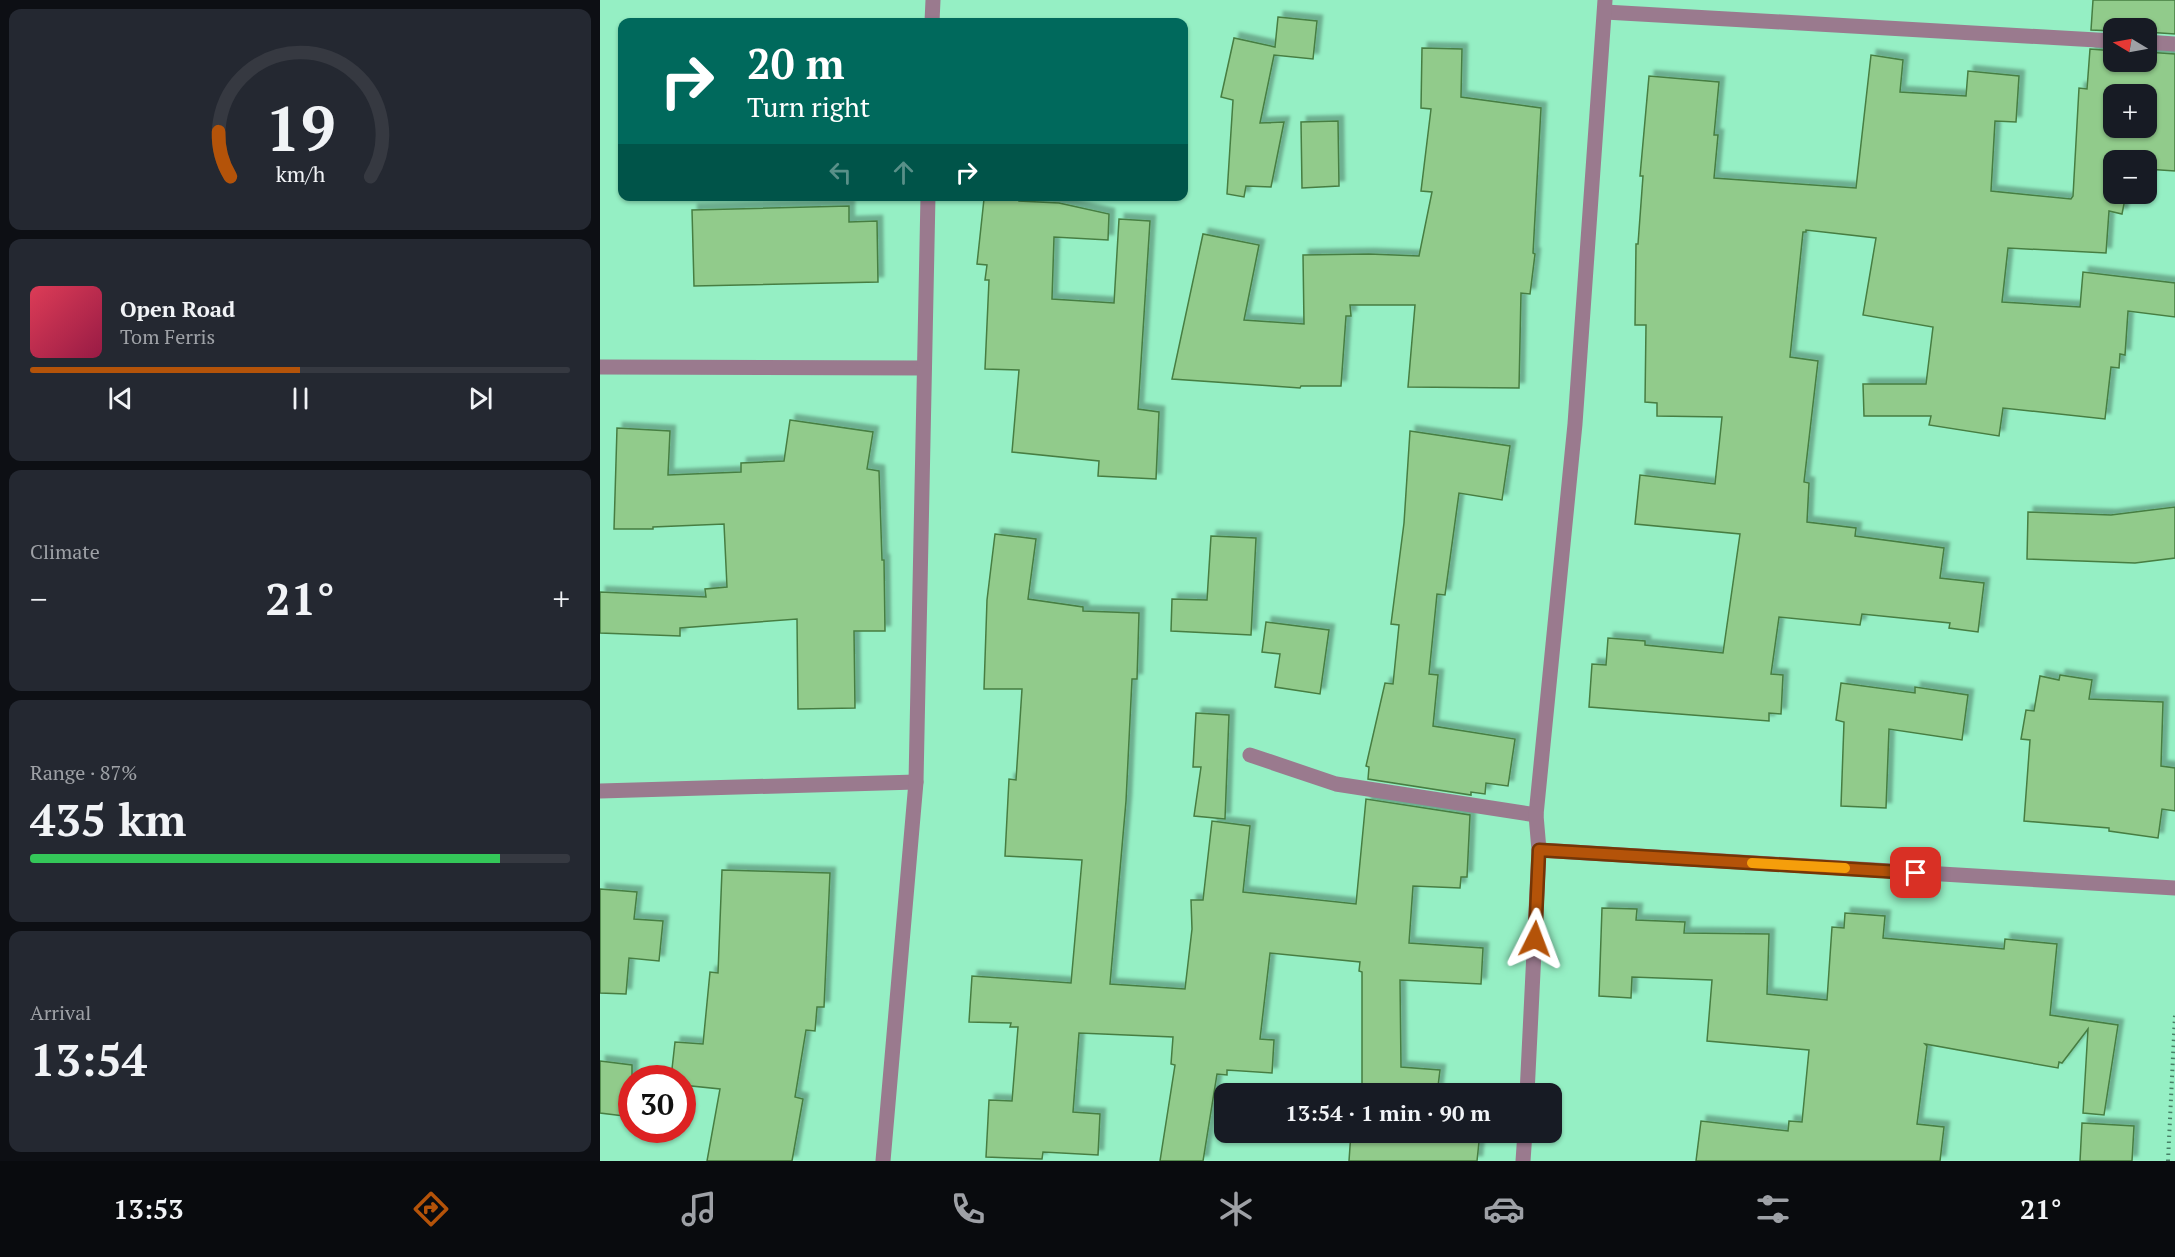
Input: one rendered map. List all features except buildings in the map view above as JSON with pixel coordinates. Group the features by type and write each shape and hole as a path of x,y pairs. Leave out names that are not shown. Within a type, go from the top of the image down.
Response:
{"street":[{"path":"932,18 933,0"},
{"path":"1528,1083 1539,850 1536,815 1575,424 1605,6 2103,39"},
{"path":"2157,43 2175,44"},
{"path":"883,1161 916,782 928,201"},
{"path":"600,368 924,368"},
{"path":"1250,755 1336,784 1536,815"},
{"path":"600,791 916,782"},
{"path":"1539,850 2175,888"},
{"path":"1523,1161 1524,1143"}],"path":[{"path":"2168,1161 2175,1015"}],"slow traffic":[{"path":"1752,863 1845,868"}],"route":[{"path":"1535,939 1539,850 1916,873"}]}
